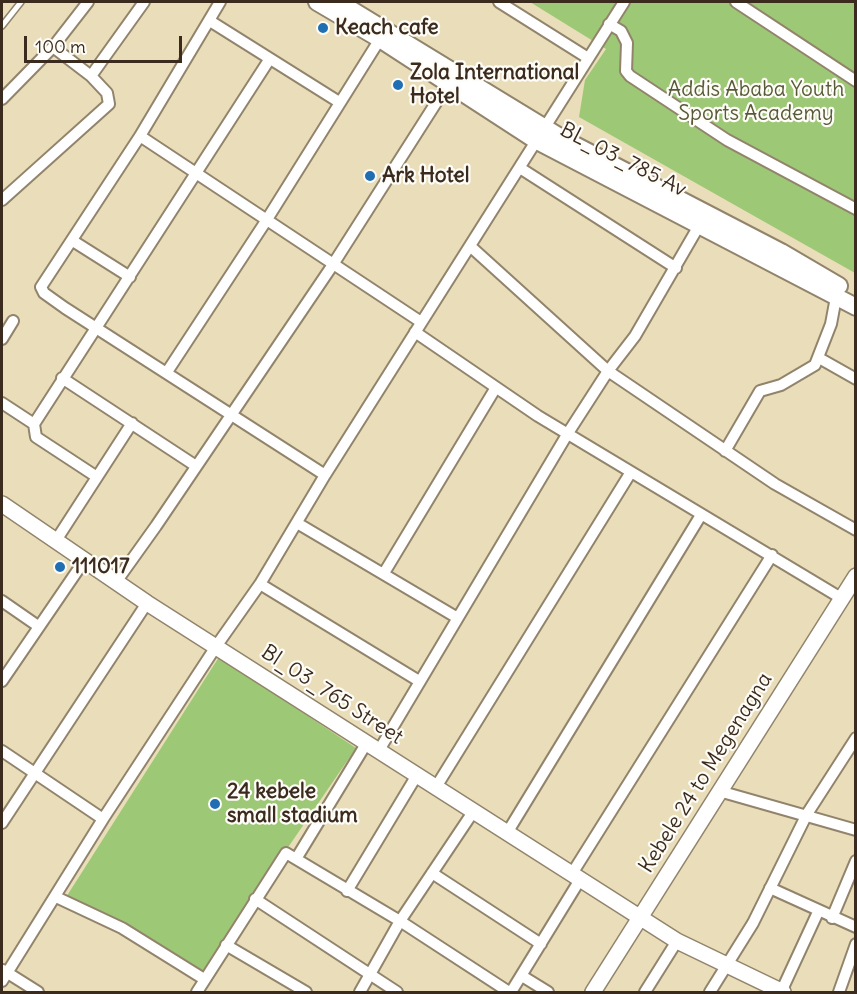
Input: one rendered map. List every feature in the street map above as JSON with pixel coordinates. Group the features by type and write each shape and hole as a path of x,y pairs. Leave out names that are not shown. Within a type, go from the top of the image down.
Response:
{"main road":[{"name":"BL_03_785 Av","path":"316,2 380,39 448,84 700,224 837,291 855,294"},
{"name":"BL_03_785 Av","path":"339,2 541,135 781,252 837,291 855,307"}],"street":[{"path":"2,99 53,47 88,2"},
{"path":"91,76 144,2"},
{"path":"217,2 210,21 140,136 41,287 44,293 325,475"},
{"path":"499,2 588,58"},
{"path":"38,993 3,975 56,897 103,819 217,645 260,584 325,475 624,2"},
{"path":"736,2 855,81"},
{"path":"210,21 339,102"},
{"path":"609,24 621,31 627,43 626,71 630,76 727,140 855,209"},
{"path":"167,372 266,221 380,39"},
{"path":"2,200 109,104 107,93 91,76 53,47"},
{"path":"97,477 36,437 34,424 270,60"},
{"path":"116,582 332,266 448,84"},
{"path":"140,136 198,173 418,327 495,388 701,515 842,598"},
{"path":"520,168 676,268"},
{"path":"296,859 419,681 568,433 608,371 635,336 700,224"},
{"path":"73,241 130,277"},
{"path":"470,246 608,371 775,484 855,530"},
{"path":"725,451 760,391 781,385 815,365 831,324 837,291"},
{"path":"2,339 13,321"},
{"path":"819,358 855,379"},
{"path":"62,378 196,466"},
{"path":"384,573 495,388"},
{"path":"2,403 34,424"},
{"path":"55,542 132,423"},
{"path":"436,788 631,472"},
{"name":"Bl_03_765 Street","path":"2,504 147,603 217,645 372,748 577,875 677,941 782,992"},
{"path":"507,833 701,515"},
{"path":"297,523 456,617"},
{"path":"197,993 255,899 284,855 288,853 347,891 400,921 510,993 542,944 577,875 772,555"},
{"path":"2,681 84,561"},
{"name":"Kebele 24 to Megenagna","path":"593,993 855,576"},
{"path":"260,584 419,681"},
{"path":"2,602 38,626"},
{"path":"2,824 147,603"},
{"path":"710,993 770,888 807,814 855,738"},
{"path":"2,751 103,819"},
{"path":"347,891 417,775"},
{"path":"719,791 807,814 855,830"},
{"path":"360,993 400,921 473,812"},
{"path":"832,918 855,861"},
{"path":"432,873 542,944"},
{"path":"770,888 855,927"},
{"path":"56,897 122,928 204,979"},
{"path":"255,899 397,993"},
{"path":"782,992 818,912"},
{"path":"645,993 677,941"},
{"path":"839,993 855,944"},
{"path":"226,945 306,993"},
{"path":"522,976 548,993"}],"lane":[{"path":"2,26 21,2"}],"green space":[{"name":"Addis Ababa Youth Sports Academy","path":"530,2 855,2 855,273 579,117 585,80 606,49"},
{"path":"219,657 356,748 200,976 63,902"}],"place":[{"name":"Keach cafe","path":"323,28"},
{"name":"Zola International Hotel","path":"398,85"},
{"name":"Ark Hotel","path":"370,176"},
{"name":"111017","path":"60,567"},
{"name":"24 kebele small stadium","path":"215,804"}]}
